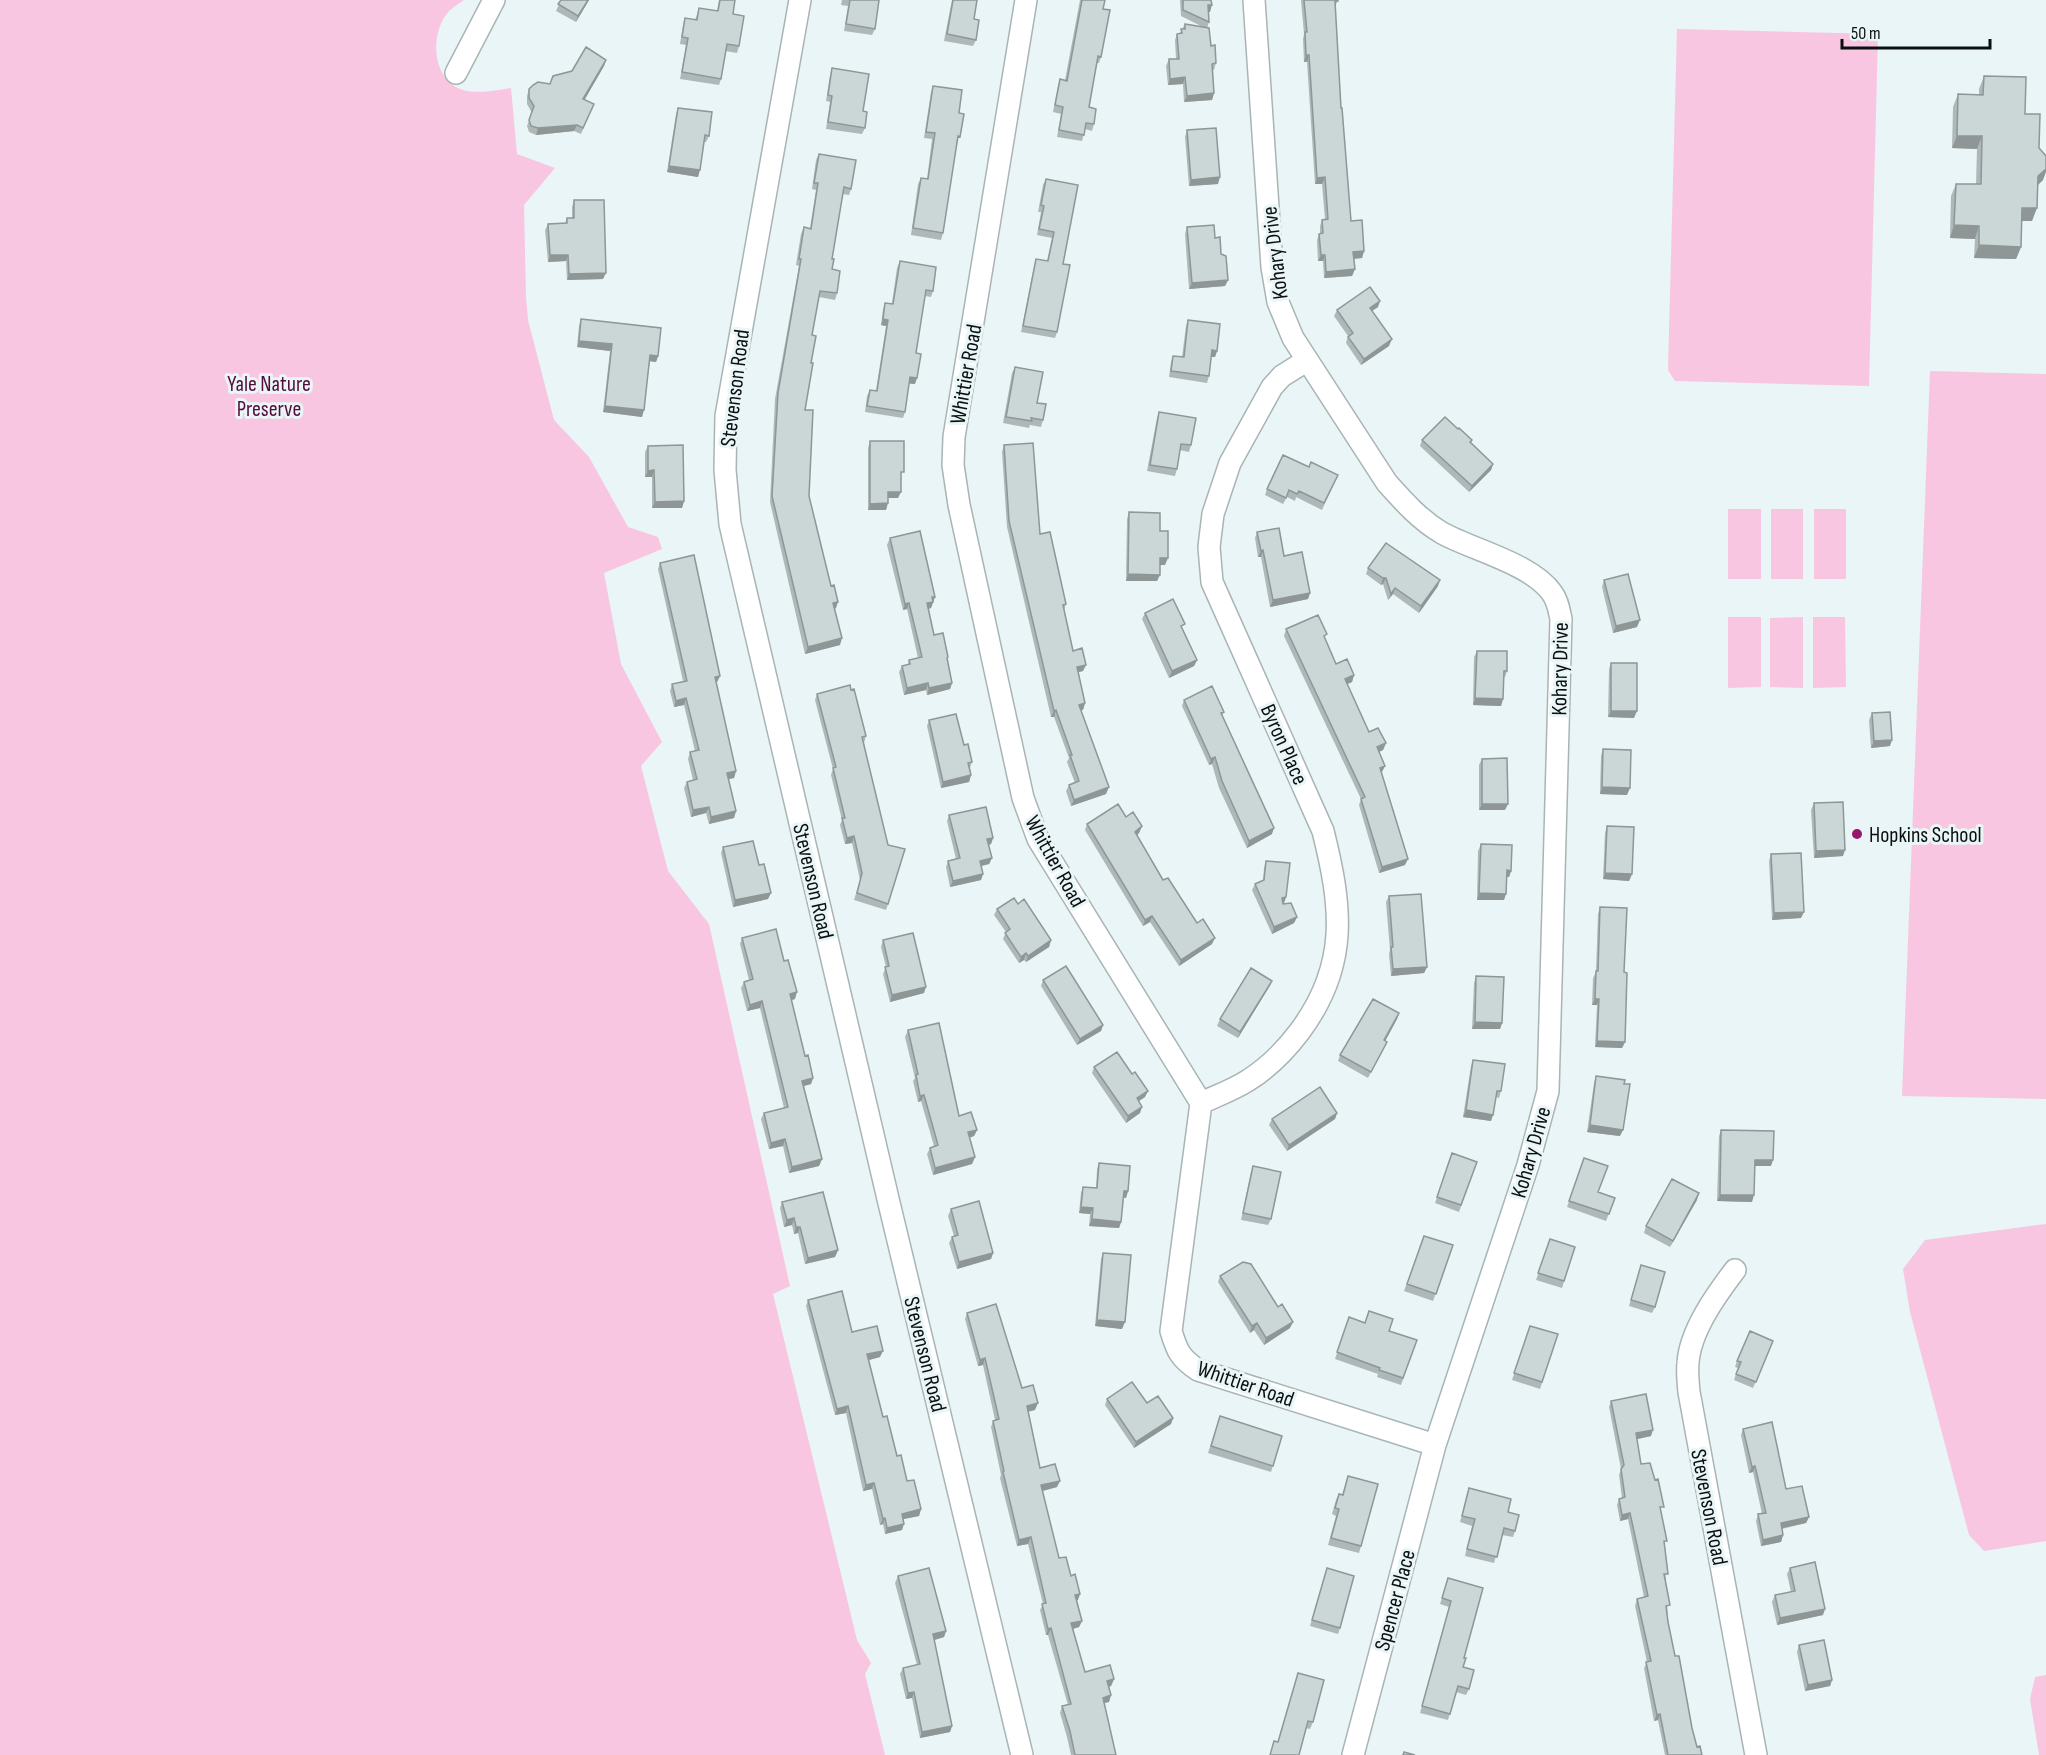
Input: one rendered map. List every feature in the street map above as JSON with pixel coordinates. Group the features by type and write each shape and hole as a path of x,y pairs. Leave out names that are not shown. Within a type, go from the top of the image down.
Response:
{"street":[{"path":"456,73 494,0"},
{"name":"Stevenson Road","path":"800,0 726,416 726,496 730,524 889,1203 1022,1755"},
{"name":"Whittier Road","path":"1026,0 954,437 954,475 1023,798 1038,839 1201,1103 1171,1331 1176,1351 1198,1370 1435,1444"},
{"name":"Kohary Drive","path":"1254,0 1272,267 1278,302 1284,318 1306,361 1387,483 1406,505 1444,534 1535,577 1553,594 1561,619 1548,1091 1528,1165 1435,1444"},
{"name":"Byron Place","path":"1201,1103 1246,1082 1286,1049 1317,1006 1336,951 1336,898 1332,865 1323,831 1212,582 1209,547 1212,514 1230,463 1262,401 1276,381 1306,361"},
{"name":"Stevenson Road","path":"1735,1270 1714,1298 1696,1333 1688,1361 1689,1392 1756,1755"},
{"name":"Spencer Place","path":"1353,1755 1435,1444"}],"green space":[{"name":"Yale Nature Preserve","path":"0,0 464,0 449,11 439,30 436,53 443,75 450,83 466,91 486,92 511,88 517,154 555,168 524,205 528,320 554,420 589,457 628,527 658,537 662,549 604,573 621,664 662,742 641,766 668,871 709,924 790,1286 773,1294 857,1640 871,1663 865,1674 885,1755 0,1755"},
{"path":"1677,29 1878,34 1869,386 1675,381 1668,370"},
{"path":"1930,371 2046,374 2046,1099 1902,1096"},
{"path":"1728,509 1761,509 1761,579 1728,579"},
{"path":"1771,509 1803,509 1803,579 1771,579"},
{"path":"1814,509 1846,509 1846,579 1814,579"},
{"path":"1728,617 1761,617 1761,687 1728,688"},
{"path":"1803,617 1803,688 1770,687 1770,618"},
{"path":"1813,617 1845,617 1846,687 1813,688"},
{"path":"2046,1224 2046,1541 1984,1551 1969,1535 1910,1312 1903,1269 1925,1240"},
{"path":"2046,1675 2046,1755 2039,1755 2030,1699 2035,1677"}],"building":[{"path":"561,0 588,0 578,16 558,4"},
{"path":"720,0 735,0 733,14 744,16 739,46 727,44 721,79 682,72 688,38 682,37 685,18 697,20 699,8 718,11"},
{"path":"850,0 879,0 875,29 846,24"},
{"path":"953,0 977,0 974,19 979,20 976,40 947,34"},
{"path":"1082,0 1105,0 1103,9 1110,10 1101,57 1098,56 1089,107 1096,109 1094,124 1086,123 1084,135 1059,130 1063,107 1055,105 1060,79 1067,81"},
{"path":"1183,0 1211,0 1212,5 1208,5 1209,22 1183,10"},
{"path":"1304,0 1338,0 1335,1 1341,108 1351,221 1362,220 1364,251 1353,252 1355,269 1326,272 1325,255 1321,255 1319,234 1323,233 1322,220 1328,219 1325,177 1317,178 1309,55 1306,55 1305,32 1307,32"},
{"path":"1185,24 1209,28 1211,46 1215,45 1216,63 1212,64 1214,93 1187,96 1185,77 1170,79 1169,59 1179,59 1177,34 1182,33 1181,29 1185,29"},
{"path":"586,47 606,60 583,99 594,104 583,128 577,125 538,128 531,126 529,120 534,106 529,98 529,89 538,82 550,84 553,76 572,71"},
{"path":"832,68 869,74 863,111 867,112 865,128 828,122 832,96 828,95"},
{"path":"1984,76 2026,77 2025,114 2040,114 2039,148 2046,156 2046,169 2038,176 2037,208 2022,208 2021,247 1979,245 1979,226 1954,225 1956,184 1981,184 1982,136 1957,136 1958,94 1983,95"},
{"path":"933,86 962,90 959,113 964,114 960,137 958,136 943,233 913,228 921,178 928,179 935,133 926,132"},
{"path":"678,108 712,112 709,136 705,135 700,170 669,166"},
{"path":"1216,128 1220,177 1191,180 1187,130"},
{"path":"819,154 856,160 851,189 844,187 832,259 834,259 832,269 840,271 837,293 820,291 812,335 816,336 805,410 813,410 809,496 831,586 834,585 838,602 833,603 842,638 808,647 772,496 778,393 801,259 799,259 804,227 811,229 818,183 814,183"},
{"path":"1046,179 1078,185 1063,264 1070,265 1057,332 1023,326 1036,259 1048,261 1054,232 1039,229"},
{"path":"574,200 604,200 606,273 569,274 568,255 550,255 548,224 567,223 567,218 574,218"},
{"path":"1214,225 1215,238 1220,237 1221,254 1226,256 1228,280 1192,283 1187,227"},
{"path":"900,261 936,267 933,291 926,290 916,353 921,354 917,378 910,377 905,412 867,406 870,390 877,391 888,320 883,319 885,303 893,304"},
{"path":"1370,287 1380,301 1370,308 1392,339 1364,359 1348,337 1353,333 1337,310"},
{"path":"581,319 661,328 658,356 650,355 644,410 605,406 612,344 579,341"},
{"path":"1188,320 1220,324 1217,351 1212,350 1209,376 1171,371 1173,356 1184,357"},
{"path":"1015,367 1043,372 1037,403 1046,404 1043,420 1031,418 1032,421 1006,417"},
{"path":"1159,412 1196,418 1191,445 1181,444 1177,469 1150,465"},
{"path":"1445,417 1472,440 1470,442 1493,464 1472,486 1422,440"},
{"path":"870,441 904,441 904,472 901,472 901,492 888,492 888,503 870,504"},
{"path":"1033,443 1040,534 1050,532 1066,604 1063,605 1073,651 1082,648 1086,665 1077,667 1085,703 1079,705 1109,787 1074,800 1069,785 1079,781 1056,710 1054,711 1009,521 1004,445"},
{"path":"683,445 684,501 655,502 654,470 648,471 648,446"},
{"path":"1283,455 1309,467 1311,462 1338,475 1324,503 1299,491 1297,494 1289,490 1286,498 1267,489"},
{"path":"1129,512 1160,513 1160,531 1168,531 1168,558 1160,558 1160,575 1128,574"},
{"path":"1279,528 1284,556 1302,552 1310,593 1273,600 1257,532"},
{"path":"920,531 935,597 932,597 933,602 927,603 934,635 943,633 952,683 929,688 928,683 907,688 902,666 910,664 909,660 922,657 909,603 905,604 890,538"},
{"path":"1386,543 1440,580 1421,606 1395,588 1391,594 1386,578 1368,568"},
{"path":"694,555 720,676 715,677 736,771 727,773 736,811 711,817 709,807 693,810 687,782 697,779 690,752 699,750 686,698 676,701 672,684 687,681 660,563"},
{"path":"1628,574 1640,620 1616,626 1604,580"},
{"path":"1173,599 1185,624 1181,626 1197,660 1172,671 1145,613"},
{"path":"1318,615 1327,634 1324,636 1336,664 1347,659 1354,675 1345,679 1369,732 1378,728 1386,743 1377,747 1385,766 1380,768 1408,859 1382,867 1361,799 1365,797 1286,629"},
{"path":"1477,651 1507,651 1503,699 1475,698"},
{"path":"1611,663 1637,663 1637,711 1611,711"},
{"path":"850,685 851,690 854,689 866,736 862,737 888,845 905,849 888,904 857,893 862,873 854,836 847,838 842,818 845,818 833,768 836,767 817,694"},
{"path":"1212,686 1224,712 1221,713 1274,828 1249,841 1222,781 1215,757 1211,759 1184,700"},
{"path":"1890,712 1892,740 1874,741 1872,713"},
{"path":"956,714 964,745 968,744 972,762 968,763 971,775 943,782 929,720"},
{"path":"1603,749 1631,750 1630,788 1602,787"},
{"path":"1507,758 1508,804 1482,804 1482,759"},
{"path":"1843,802 1845,850 1816,851 1814,803"},
{"path":"1118,804 1126,817 1133,812 1142,826 1135,832 1163,880 1168,878 1197,923 1203,919 1215,938 1181,960 1152,916 1145,920 1087,824"},
{"path":"986,807 993,838 987,839 992,858 980,861 983,874 953,881 948,861 960,858 949,815"},
{"path":"1607,826 1634,827 1632,874 1605,873"},
{"path":"753,841 759,865 764,864 771,893 735,900 723,847"},
{"path":"1481,844 1512,845 1511,871 1507,870 1506,894 1479,893"},
{"path":"1801,853 1804,912 1774,913 1771,854"},
{"path":"1266,861 1290,863 1286,897 1282,898 1283,904 1291,903 1297,917 1274,927 1255,884 1264,880"},
{"path":"1421,894 1427,967 1393,969 1389,896"},
{"path":"1014,898 1018,904 1024,899 1051,940 1028,956 1026,953 1021,957 1005,933 1010,929 997,909"},
{"path":"1600,907 1627,908 1624,972 1627,973 1625,1042 1597,1041 1599,999 1595,999"},
{"path":"776,929 784,961 788,960 797,992 790,994 805,1056 808,1055 813,1078 802,1081 822,1159 792,1167 785,1139 771,1143 764,1113 788,1107 762,1001 750,1005 744,982 753,979 742,938"},
{"path":"913,933 926,987 892,995 885,967 889,966 883,940"},
{"path":"1066,966 1103,1025 1080,1039 1043,980"},
{"path":"1251,968 1272,981 1240,1032 1220,1019"},
{"path":"1476,976 1504,977 1502,1023 1475,1022"},
{"path":"1373,999 1399,1013 1384,1040 1387,1042 1371,1072 1340,1055"},
{"path":"939,1023 959,1116 971,1112 977,1130 968,1132 975,1157 935,1168 930,1148 938,1145 924,1095 920,1096 916,1075 918,1074 908,1030"},
{"path":"1117,1052 1132,1074 1135,1072 1148,1091 1137,1098 1142,1107 1128,1116 1094,1067"},
{"path":"1473,1060 1505,1064 1501,1091 1497,1091 1493,1115 1466,1110"},
{"path":"1596,1076 1625,1080 1624,1084 1630,1084 1623,1130 1590,1125"},
{"path":"1320,1087 1337,1113 1289,1145 1272,1119"},
{"path":"1721,1130 1774,1131 1773,1160 1755,1160 1754,1195 1720,1195"},
{"path":"1452,1153 1477,1162 1461,1205 1437,1197"},
{"path":"1584,1158 1608,1166 1598,1192 1615,1198 1609,1214 1569,1201"},
{"path":"1099,1163 1130,1166 1128,1191 1124,1191 1121,1222 1092,1219 1093,1208 1081,1207 1083,1187 1097,1188"},
{"path":"1253,1166 1281,1172 1271,1219 1243,1213"},
{"path":"1672,1179 1699,1193 1673,1241 1646,1226"},
{"path":"823,1192 838,1250 808,1258 800,1227 796,1227 794,1218 787,1220 782,1202"},
{"path":"979,1201 993,1253 959,1262 952,1237 958,1235 951,1209"},
{"path":"1424,1236 1453,1245 1436,1294 1407,1284"},
{"path":"1550,1239 1575,1247 1564,1281 1538,1273"},
{"path":"1103,1253 1131,1255 1125,1322 1097,1320"},
{"path":"1243,1262 1251,1264 1278,1307 1282,1304 1293,1322 1266,1338 1257,1323 1252,1326 1220,1276"},
{"path":"1641,1265 1665,1272 1655,1307 1631,1300"},
{"path":"842,1291 852,1332 877,1326 883,1351 867,1354 883,1417 887,1416 897,1456 901,1455 907,1481 914,1480 921,1509 902,1514 904,1524 887,1528 874,1483 866,1485 848,1406 837,1409 808,1300"},
{"path":"996,1304 1022,1388 1033,1385 1038,1403 1027,1406 1040,1468 1055,1464 1060,1481 1041,1485 1059,1558 1066,1557 1071,1576 1075,1574 1080,1594 1075,1595 1082,1621 1071,1623 1085,1672 1110,1665 1114,1679 1107,1681 1111,1695 1103,1698 1116,1755 1075,1755 1062,1706 1071,1704 1051,1628 1048,1629 1042,1604 1046,1603 1031,1537 1019,1540 993,1421 999,1419 985,1358 980,1360 967,1313"},
{"path":"1369,1311 1393,1319 1389,1331 1417,1340 1403,1378 1337,1352 1349,1317 1365,1323"},
{"path":"1530,1326 1558,1334 1542,1382 1514,1373"},
{"path":"1750,1331 1773,1341 1756,1382 1736,1374 1741,1362 1737,1361"},
{"path":"1132,1382 1147,1403 1158,1396 1173,1418 1136,1442 1107,1399"},
{"path":"1646,1394 1653,1430 1636,1433 1641,1464 1650,1463 1655,1480 1658,1479 1664,1507 1660,1507 1667,1541 1664,1541 1668,1574 1664,1574 1670,1605 1666,1606 1668,1622 1675,1656 1679,1656 1692,1728 1697,1747 1700,1746 1702,1755 1668,1755 1646,1662 1651,1661 1637,1599 1648,1596 1630,1513 1622,1515 1619,1499 1625,1497 1621,1469 1624,1465 1611,1401"},
{"path":"1220,1416 1282,1436 1273,1466 1211,1446"},
{"path":"1772,1422 1786,1489 1802,1486 1809,1517 1781,1523 1783,1535 1763,1540 1758,1514 1766,1513 1755,1466 1752,1467 1743,1429"},
{"path":"1348,1476 1378,1484 1361,1546 1331,1538 1339,1509 1335,1508 1339,1494 1343,1495"},
{"path":"1469,1488 1511,1499 1508,1512 1519,1515 1515,1531 1504,1528 1497,1557 1467,1549 1475,1519 1462,1516"},
{"path":"1815,1562 1825,1609 1780,1618 1775,1595 1795,1591 1790,1568"},
{"path":"929,1568 946,1631 933,1634 952,1726 922,1732 914,1692 908,1693 903,1668 920,1664 898,1576"},
{"path":"1327,1568 1354,1576 1340,1628 1312,1620"},
{"path":"1448,1578 1483,1588 1463,1667 1474,1670 1469,1689 1458,1686 1450,1714 1422,1706 1451,1601 1442,1598"},
{"path":"1824,1640 1832,1680 1808,1685 1799,1645"},
{"path":"1298,1673 1324,1680 1313,1722 1308,1721 1299,1755 1270,1755 1274,1741 1278,1742"}],"place":[{"name":"Hopkins School","path":"1857,834"}]}
